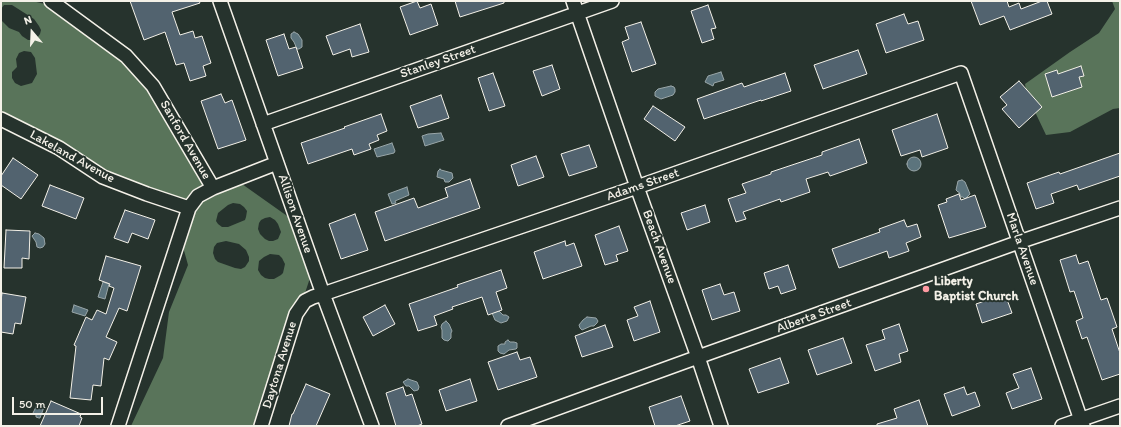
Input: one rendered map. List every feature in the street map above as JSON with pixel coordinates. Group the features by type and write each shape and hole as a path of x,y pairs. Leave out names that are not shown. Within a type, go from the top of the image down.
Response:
{"street":[{"name":"Sanford Avenue","path":"51,1 126,56 153,86 213,188 198,196 189,208 118,426"},
{"name":"Allison Avenue","path":"220,1 323,294 372,426"},
{"name":"Stanley Street","path":"263,124 575,7 612,1"},
{"name":"Beach Avenue","path":"575,7 721,426"},
{"name":"Adams Street","path":"323,294 637,187 961,72"},
{"name":"Marla Avenue","path":"961,72 1082,423"},
{"name":"Lakeland Avenue","path":"1,119 59,148 103,177 189,208"},
{"path":"213,188 277,163"},
{"name":"Alberta Street","path":"508,426 1020,242 1120,208"},
{"name":"Daytona Avenue","path":"261,426 296,314 305,301 323,294"},
{"path":"1062,426 1082,423 1120,406"}],"green space":[{"path":"1,1 32,1 45,4 122,61 149,90 204,184 193,191 186,200 148,188 106,171 62,143 1,111 1,20 9,28 19,32 28,40 37,38 41,30 34,19 12,5 4,5 1,9","holes":["24,51 31,52 35,58 37,74 32,83 21,86 15,83 12,78 12,72 17,67 16,59 19,53"]},
{"path":"1112,1 1120,1 1120,108 1113,109 1070,132 1046,135 1027,95 1025,84 1099,33 1115,9"},
{"path":"242,184 290,218 310,278 305,293 300,297 290,311 254,426 131,426 163,358 169,312 188,265 183,247 195,211 203,201 216,194","holes":["233,203 240,204 247,211 246,217 245,220 228,227 222,227 216,221 218,213","270,217 278,224 281,232 278,239 269,241 260,234 258,229 259,223 265,218","226,241 239,244 246,250 249,257 249,261 245,267 241,269 235,268 218,262 213,253 214,247 217,243","270,254 279,255 285,264 283,273 274,279 265,278 261,275 258,270 259,261"]}],"water":[{"path":"294,32 298,34 302,40 302,47 299,49 297,49 291,38 291,34"},
{"path":"721,72 724,80 714,83 713,86 705,82 708,76"},
{"path":"671,86 675,89 673,95 661,99 655,96 655,92 658,89"},
{"path":"441,133 444,140 425,146 422,136"},
{"path":"392,143 395,151 394,153 377,157 374,149"},
{"path":"914,157 919,159 921,164 919,169 914,171 909,169 907,164 909,159"},
{"path":"440,169 452,173 453,178 449,182 445,182 444,179 437,177"},
{"path":"962,180 965,182 970,194 965,199 961,197 959,192 956,190 958,181"},
{"path":"407,187 409,195 395,201 396,203 392,204 388,194"},
{"path":"35,233 44,238 45,244 43,247 37,247 32,236"},
{"path":"103,282 109,284 105,299 98,297"},
{"path":"74,305 88,310 85,316 72,312"},
{"path":"499,311 503,315 509,317 507,321 501,323 495,320 492,313"},
{"path":"587,317 596,318 598,321 594,326 582,330 579,325"},
{"path":"446,321 452,331 451,338 448,341 442,338 441,327"},
{"path":"508,340 510,342 517,343 517,348 509,350 504,354 500,353 498,351 498,346 505,344"},
{"path":"408,379 417,382 419,387 418,390 414,391 409,386 406,386 403,382"},
{"path":"38,403 44,407 40,418 36,417 33,413"}],"building":[{"path":"130,1 199,1 200,3 172,12 180,35 193,31 195,38 202,36 211,63 203,66 206,76 190,81 184,63 176,65 165,32 144,40"},
{"path":"417,1 420,8 431,4 438,25 410,35 400,7"},
{"path":"455,1 504,1 504,3 460,17"},
{"path":"971,1 1007,1 1009,7 1019,3 1021,9 1042,1 1047,1 1052,14 1010,30 1004,16 980,25"},
{"path":"708,5 716,28 711,29 714,39 702,43 691,11"},
{"path":"904,14 908,24 918,21 924,40 886,53 876,24"},
{"path":"641,22 656,64 632,72 622,42 629,39 625,27"},
{"path":"360,24 369,52 352,57 350,49 333,55 326,36"},
{"path":"284,34 289,49 296,47 303,68 278,76 266,40"},
{"path":"858,50 867,74 823,89 814,65"},
{"path":"552,65 560,89 542,96 533,71"},
{"path":"1081,66 1084,76 1079,77 1082,87 1052,97 1045,74 1057,70 1058,74"},
{"path":"493,73 505,106 489,111 478,78"},
{"path":"785,73 791,91 704,119 697,99 742,83 744,87"},
{"path":"1019,81 1042,107 1019,128 1002,109 1007,105 1000,97"},
{"path":"221,94 225,103 232,100 246,140 218,149 201,101"},
{"path":"441,95 449,118 418,128 410,106"},
{"path":"653,106 685,127 675,141 644,119"},
{"path":"381,114 387,131 377,135 379,140 369,144 371,149 354,155 352,149 308,164 301,143"},
{"path":"937,114 948,148 922,157 920,150 901,156 892,130"},
{"path":"859,139 867,163 830,176 828,172 806,179 810,192 781,202 780,199 743,212 746,219 736,222 728,199 746,193 742,184 771,174 771,172 822,155 822,152"},
{"path":"589,145 597,167 569,176 561,154"},
{"path":"1120,153 1120,176 1079,190 1077,185 1051,194 1054,203 1036,209 1027,183 1059,172 1060,174"},
{"path":"536,156 544,177 518,186 511,165"},
{"path":"13,158 38,175 21,199 1,185 1,176"},
{"path":"470,179 480,208 385,241 375,212 414,198 418,208 448,197 445,188"},
{"path":"50,185 84,198 76,219 42,206"},
{"path":"959,194 961,200 975,195 986,227 949,238 938,205 947,202 946,199"},
{"path":"705,205 710,222 687,230 681,213"},
{"path":"125,210 155,220 148,239 132,233 128,243 114,238"},
{"path":"355,214 368,250 341,259 329,224"},
{"path":"904,220 907,227 917,224 921,237 906,243 909,251 889,258 887,251 839,268 832,249 880,232 879,229"},
{"path":"619,226 628,251 616,255 618,261 605,265 595,235"},
{"path":"6,230 30,231 29,259 22,258 22,268 4,268"},
{"path":"565,241 566,246 574,243 582,266 543,279 534,252"},
{"path":"1076,255 1079,264 1088,261 1101,300 1107,298 1117,327 1112,329 1120,353 1120,374 1102,380 1087,337 1082,339 1076,321 1083,318 1074,291 1070,292 1060,260"},
{"path":"106,256 141,266 127,311 119,308 106,337 117,342 109,360 104,358 101,386 93,385 91,400 70,398 76,346 74,345 86,317 92,320 97,310 106,314 114,288 109,286 110,284 99,280"},
{"path":"788,265 796,289 781,294 778,286 769,289 764,273"},
{"path":"501,270 507,288 496,292 502,310 488,315 482,297 452,307 453,309 434,316 437,325 418,331 409,304"},
{"path":"720,284 724,295 734,292 740,311 712,320 702,290"},
{"path":"2,293 26,297 21,324 15,323 13,334 1,332"},
{"path":"1005,294 1012,313 982,323 976,304"},
{"path":"650,301 660,332 634,341 627,320 638,316 634,307"},
{"path":"385,305 395,324 373,336 363,317"},
{"path":"899,324 908,351 899,354 901,362 875,371 866,345 885,339 882,330"},
{"path":"605,325 613,347 582,357 575,336"},
{"path":"843,338 852,363 817,375 808,350"},
{"path":"517,352 520,360 530,357 537,377 498,390 488,362"},
{"path":"780,358 789,383 758,393 749,369"},
{"path":"1031,368 1042,399 1012,409 1006,393 1019,388 1013,374"},
{"path":"470,379 477,401 446,411 439,390"},
{"path":"306,384 330,394 316,426 289,426 292,414"},
{"path":"403,387 406,396 412,394 422,424 417,426 396,426 386,393"},
{"path":"964,387 967,395 975,392 980,406 952,416 944,394"},
{"path":"681,396 690,421 675,426 655,426 649,407"},
{"path":"919,400 928,426 877,426 877,424 897,418 894,409"},
{"path":"51,401 81,414 80,417 82,418 79,426 40,426"}],"place":[{"name":"Liberty Baptist Church","path":"926,289"}]}
